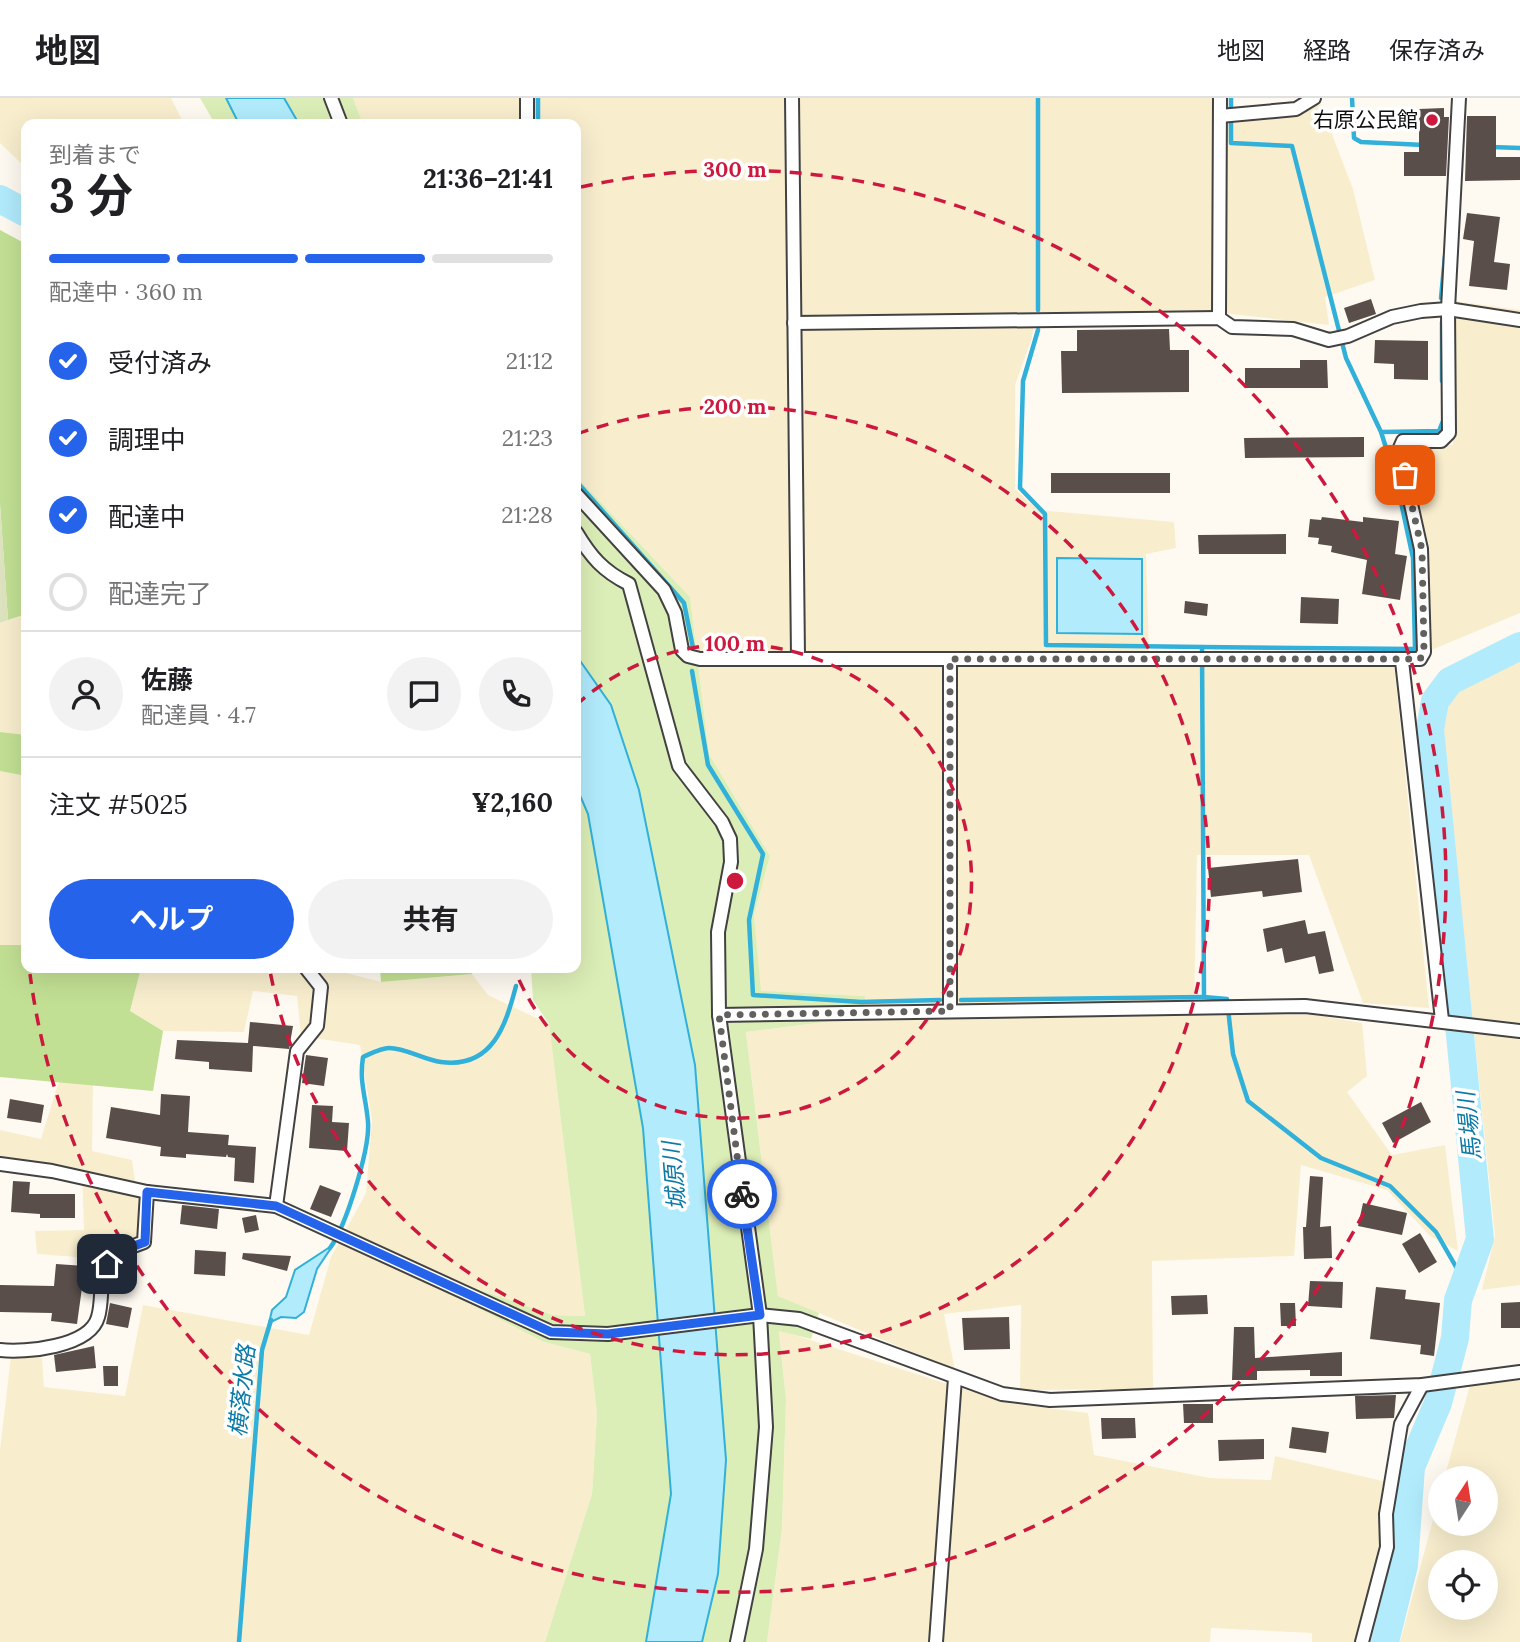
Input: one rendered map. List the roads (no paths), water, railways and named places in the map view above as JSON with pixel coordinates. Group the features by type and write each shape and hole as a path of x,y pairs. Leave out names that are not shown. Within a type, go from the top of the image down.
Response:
{"street":[{"path":"331,98 339,119"},
{"path":"527,98 527,119"},
{"path":"792,98 798,657"},
{"path":"1219,318 1220,98"},
{"path":"1220,116 1296,109 1314,98"},
{"path":"581,500 638,565 664,590 675,613 682,650 688,656 700,659 1420,659 1424,652 1422,550 1399,450 1403,441 1441,441 1449,433 1448,309 1458,98"},
{"path":"794,323 1219,318 1232,327 1243,329 1293,329 1341,338 1392,317 1448,309 1520,320"},
{"path":"581,540 592,559 609,574 629,584"},
{"path":"638,565 629,584 680,766 722,822 730,839 731,862 718,932 719,1015 760,1315 766,1427 756,1549 737,1642"},
{"path":"950,659 950,1011"},
{"path":"1402,661 1442,1020"},
{"path":"276,1206 298,1051 317,1026 321,987 310,973"},
{"path":"719,1015 1305,1006 1520,1031"},
{"path":"0,1164 52,1171 147,1192 276,1206 551,1332 608,1334 760,1315 799,1319 1002,1394 1050,1400 1422,1385 1520,1372"},
{"path":"0,1350 43,1350 86,1333 98,1320 107,1264 120,1251 145,1242 147,1192"},
{"path":"936,1642 955,1378"},
{"path":"1362,1642 1387,1547 1386,1514 1401,1424 1422,1385"}],"water":[{"path":"226,98 284,98 296,119 236,119"},
{"path":"1057,558 1142,559 1142,634 1057,633"},
{"name":"城原川","path":"581,662 611,705 639,790 695,1065 726,1460 718,1574 702,1642 646,1642 671,1494 643,1128 588,814 581,798"},
{"path":"333,1245 317,1269 304,1312 296,1318 281,1317 269,1323 272,1310 286,1297 295,1270"}],"waterway":[{"path":"538,98 538,119"},
{"path":"1038,98 1038,310"},
{"path":"1202,647 1415,649 1413,558 1396,479 1381,432 1346,358 1292,146 1231,143 1231,98"},
{"path":"1352,98 1354,138 1361,142 1424,145"},
{"path":"1491,147 1520,148"},
{"path":"0,199 21,210"},
{"path":"1441,298 1445,256"},
{"path":"1442,322 1442,381"},
{"path":"1038,330 1023,381 1020,488 1045,514 1046,645 1202,647 1204,997 1227,999 1233,1054 1248,1101 1321,1158 1390,1186 1436,1232 1459,1272 1458,1300"},
{"path":"1382,432 1439,431 1443,421"},
{"path":"581,487 684,603 693,648"},
{"name":"馬場川","path":"1385,1642 1404,1565 1411,1467 1438,1403 1455,1338 1458,1300 1480,1239 1430,729 1435,701 1450,681 1520,646"},
{"path":"692,671 708,765 763,854 749,920 753,995 861,1002 940,1000"},
{"name":"横落水路","path":"330,1248 350,1206 368,1134 362,1082 363,1057 389,1048 441,1062 459,1062 473,1058 485,1051 502,1029 516,986"},
{"path":"961,1000 1204,997"},
{"name":"横落水路","path":"239,1642 262,1350 271,1320"}],"place":[{"name":"右原公民館","path":"1432,120"}]}
